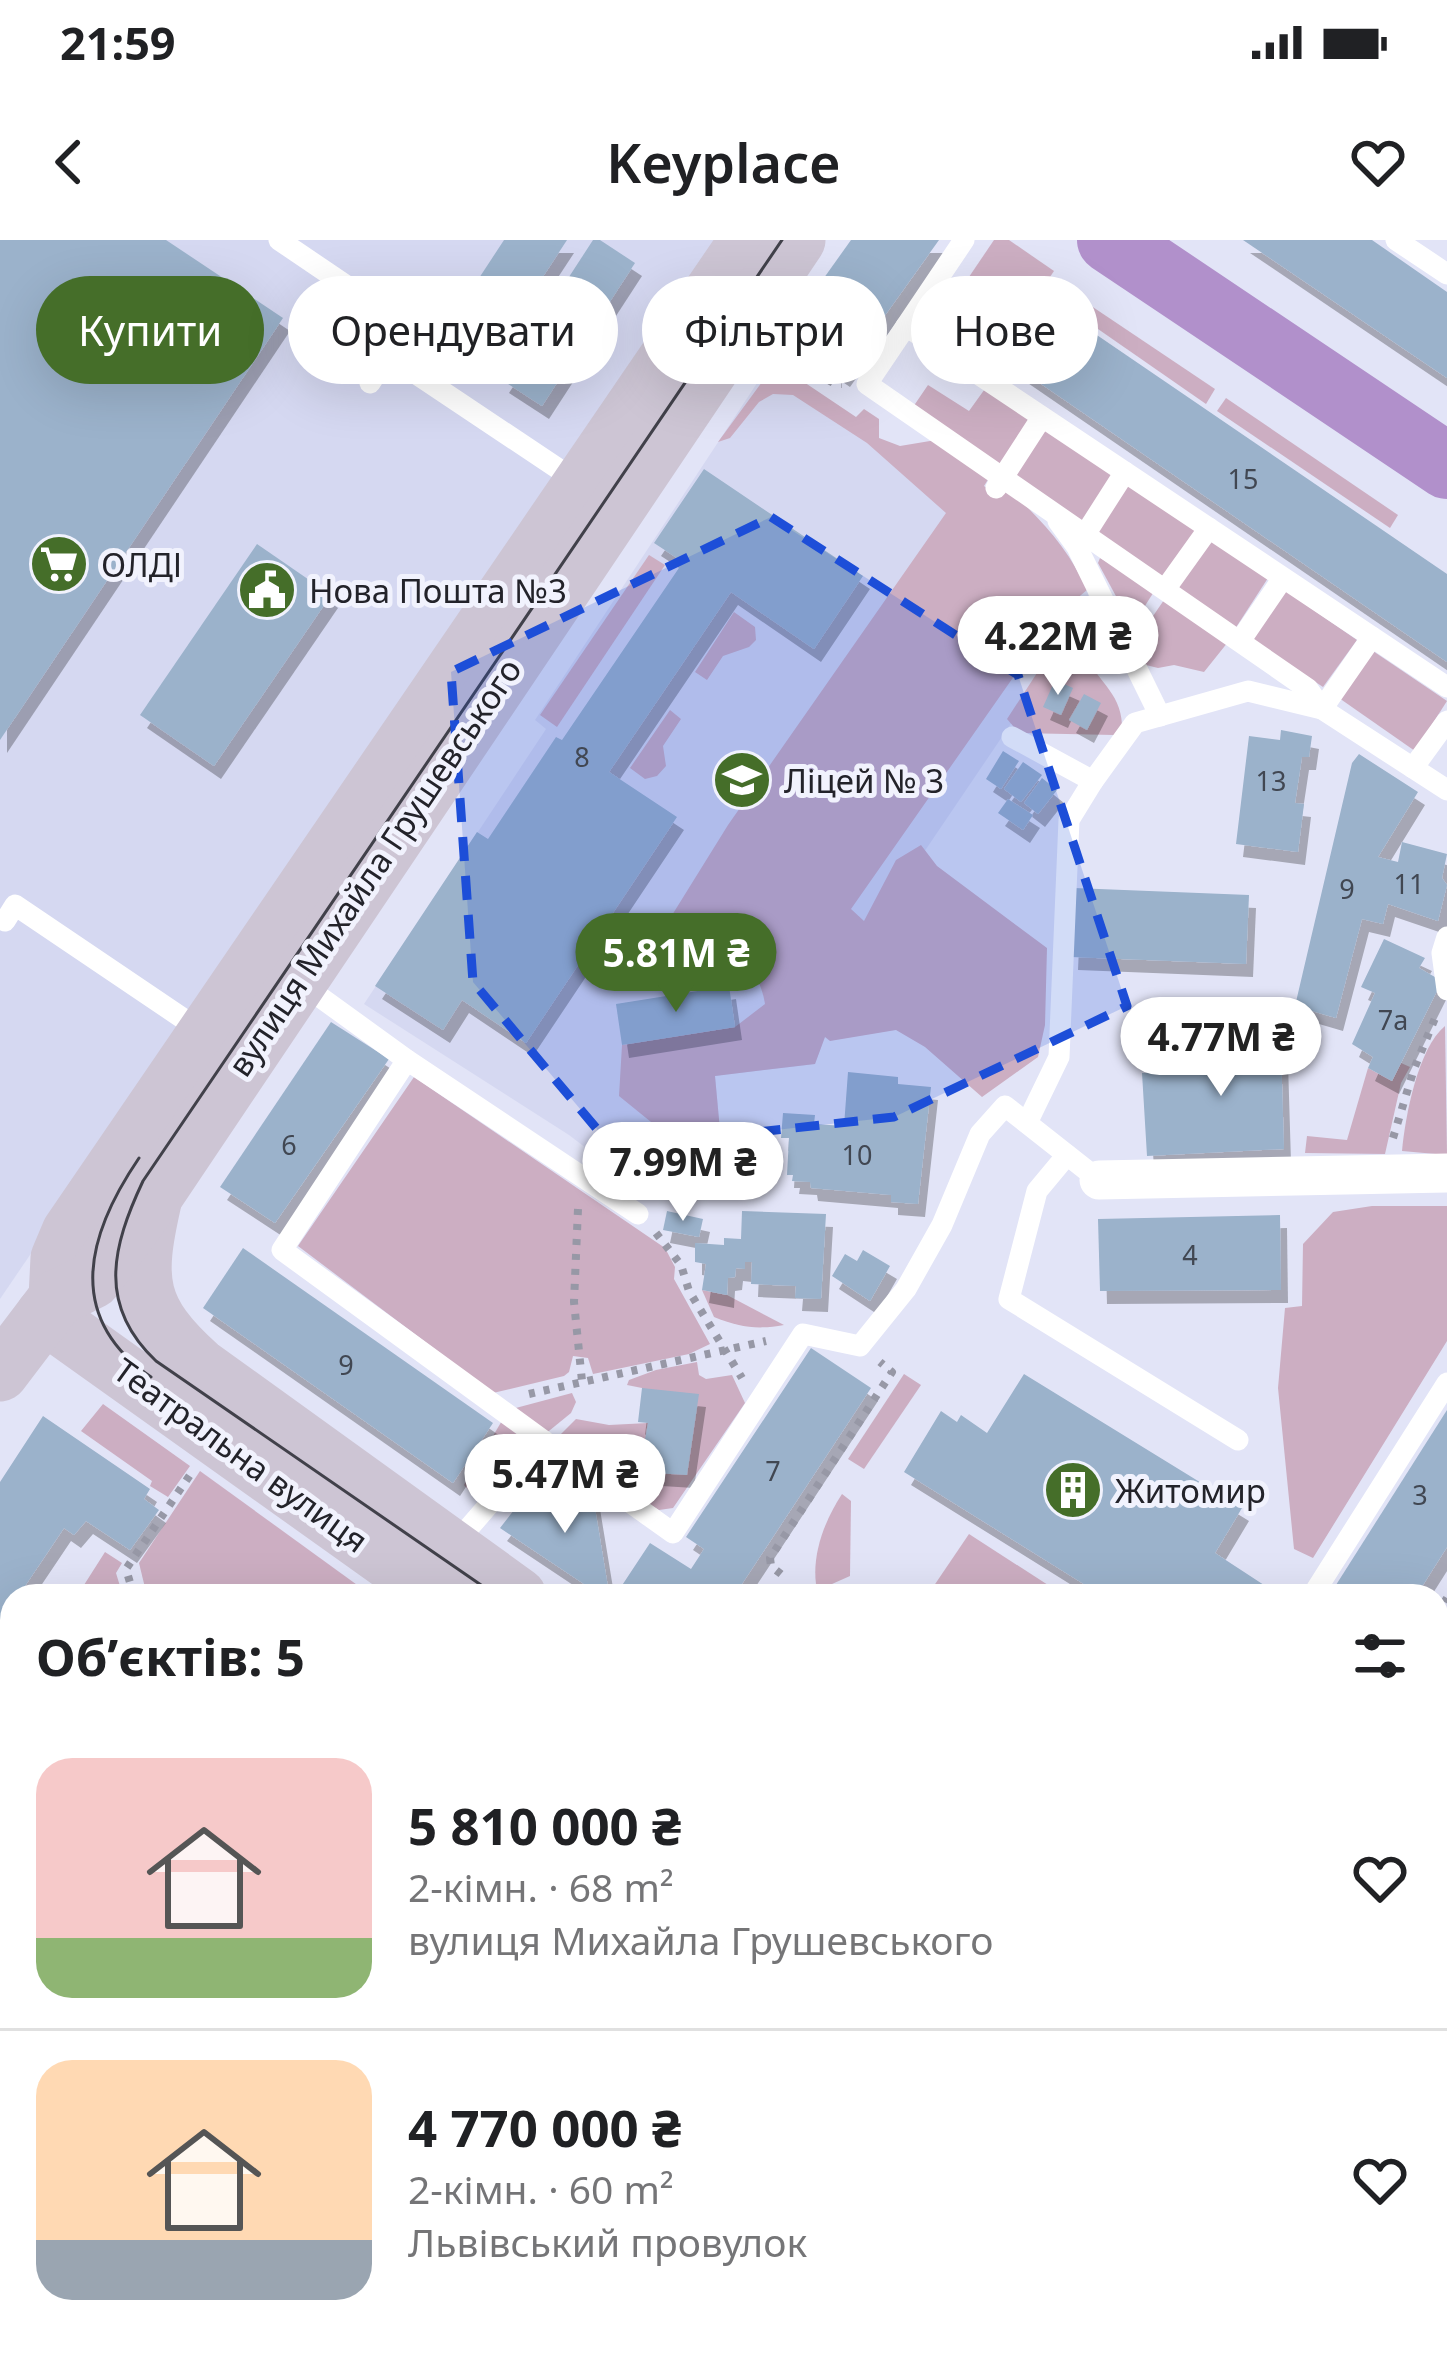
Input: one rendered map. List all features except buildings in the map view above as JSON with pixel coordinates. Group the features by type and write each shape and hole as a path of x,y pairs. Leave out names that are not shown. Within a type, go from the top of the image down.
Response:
{"highway":[{"path":"1110,240 1447,466"}],"main road":[{"name":"вулиця Михайла Грушевського","path":"51,1306 59,1258 70,1232 748,240"},
{"name":"вулиця Михайла Грушевського","path":"0,1373 51,1306 93,1280 155,1196 797,240"},
{"name":"Театральна вулиця","path":"155,1196 141,1254 143,1282 151,1310 176,1345 440,1583"},
{"name":"Театральна вулиця","path":"51,1306 440,1583"}],"street":[{"path":"1099,1180 1447,1173"}],"lane":[{"path":"279,240 332,276"},
{"path":"887,354 964,240"},
{"path":"1396,240 1447,274"},
{"path":"906,326 1447,687"},
{"path":"432,384 582,484"},
{"path":"867,384 1000,482 1047,506 1308,689 1322,709"},
{"path":"1000,482 1042,416"},
{"path":"1086,533 1125,472"},
{"path":"1047,506 1078,547 1160,716"},
{"path":"1166,588 1209,528"},
{"path":"1240,641 1283,578"},
{"path":"1322,709 1372,637"},
{"path":"1027,1123 1059,1057 1069,820 1135,723 1248,691 1322,709 1447,790"},
{"path":"1413,768 1447,721"},
{"path":"1012,737 1093,781"},
{"path":"15,905 207,1035"},
{"path":"1447,937 1442,953 1447,990"},
{"path":"296,980 638,1214"},
{"path":"407,1060 282,1250 673,1533 802,1334 860,1346 906,1289 942,1225 980,1134 1005,1106 1099,1180"},
{"path":"1067,1155 1037,1191 1010,1299 1238,1440"},
{"path":"1320,1584 1447,1383"},
{"path":"440,1583 544,1441"}],"path":[{"path":"1390,1176 1393,1139 1414,1069 1447,990"},
{"path":"574,1171 580,1231 574,1302 582,1381"},
{"path":"638,1214 681,1264 689,1291 758,1403"},
{"path":"493,1402 802,1334"},
{"path":"782,1574 771,1566 770,1558 892,1372 860,1346"},
{"path":"130,1584 126,1569 196,1466"}],"highlighted area":[{"path":"771,517 1018,675 1127,1006 894,1117 613,1148 473,982 451,672"}],"shaded area":[{"path":"0,240 721,240 696,276 642,276 642,356 0,1299"},
{"path":"994,240 1009,240 1054,271 1051,276 970,276"},
{"path":"1098,311 1215,389 1206,404 1098,329"},
{"name":"Ліцей № 3","path":"756,384 797,384 1085,576 1090,607 853,957 815,1064 715,1076 722,1152 688,1152 687,1173 663,1173 649,1196 569,1135 364,1004 546,729 535,720"},
{"path":"760,384 807,384 856,417 864,409 879,419 879,438 900,446 936,440 989,478 984,486 999,497 1007,488 1053,535 1087,590 1075,600 1068,599 851,909 864,921 896,860 921,845 937,866 1047,948 1045,1025 1038,1057 982,1097 925,1047 896,1030 830,1041 825,1037 815,1064 715,1076 722,1152 688,1152 619,1096 622,1045 735,1027 765,1004 752,973 669,920 728,825 946,513 867,443 793,395 773,394 759,402 730,438 718,442"},
{"path":"928,385 969,411 987,386 1035,419 1000,468 913,407"},
{"path":"1226,398 1398,515 1390,528 1217,411"},
{"path":"1044,426 1114,473 1083,524 1011,475"},
{"path":"1130,482 1199,531 1165,579 1094,531"},
{"path":"1209,538 1268,578 1235,629 1175,587"},
{"path":"649,555 665,565 557,727 540,715"},
{"path":"1100,558 1155,590 1130,622 1098,563"},
{"path":"1283,589 1357,640 1323,687 1250,638"},
{"path":"1164,600 1228,642 1204,672 1146,665 1138,638"},
{"path":"1078,610 1082,649 1117,703 1122,725 1114,735 1019,733 1007,719"},
{"path":"734,612 755,627 756,640 723,656 707,680 695,672"},
{"path":"1373,651 1447,701 1415,751 1339,698"},
{"path":"670,710 681,719 663,746 666,766 657,776 645,779 630,768"},
{"path":"1445,1026 1447,1155 1402,1151 1420,1066"},
{"path":"1401,1063 1410,1067 1401,1083 1385,1154 1305,1153 1307,1136 1347,1140 1368,1068 1392,1081"},
{"path":"414,1077 665,1248 675,1267 674,1279 710,1344 689,1354 593,1374 588,1358 573,1356 564,1376 493,1393 298,1246"},
{"path":"1372,1206 1447,1206 1447,1341 1313,1558 1294,1549 1278,1388 1285,1308 1302,1306 1303,1244 1333,1212"},
{"path":"702,1290 727,1295 784,1325 748,1327 714,1317"},
{"path":"697,1362 699,1375 706,1379 732,1375 745,1403 673,1508 659,1510 645,1502 639,1472 582,1455 555,1440 576,1419 609,1425 648,1423 686,1475 642,1388 627,1385 656,1370"},
{"path":"904,1374 921,1385 864,1469 848,1459"},
{"path":"572,1393 576,1402 571,1413 544,1435 512,1409"},
{"path":"103,1404 190,1466 168,1497 81,1431"},
{"path":"503,1419 531,1444 479,1494 472,1494 464,1485"},
{"path":"200,1471 356,1584 144,1584 139,1563"},
{"path":"842,1494 851,1501 850,1576 832,1584 816,1584 818,1549"},
{"path":"969,1534 1046,1584 935,1584"},
{"path":"105,1552 122,1563 116,1573 119,1584 85,1584"}],"tram line":[{"path":"480,1584 156,1361 125,1319 118,1297 118,1252 143,1181 782,240"},
{"path":"139,1158 107,1215 93,1273 95,1301 105,1328 123,1353 151,1377"}],"place":[{"name":"ОЛДІ","path":"59,564"},
{"name":"Нова Пошта №3","path":"267,590"},
{"name":"Ліцей № 3","path":"742,780"},
{"name":"Житомир","path":"1073,1490"}]}
